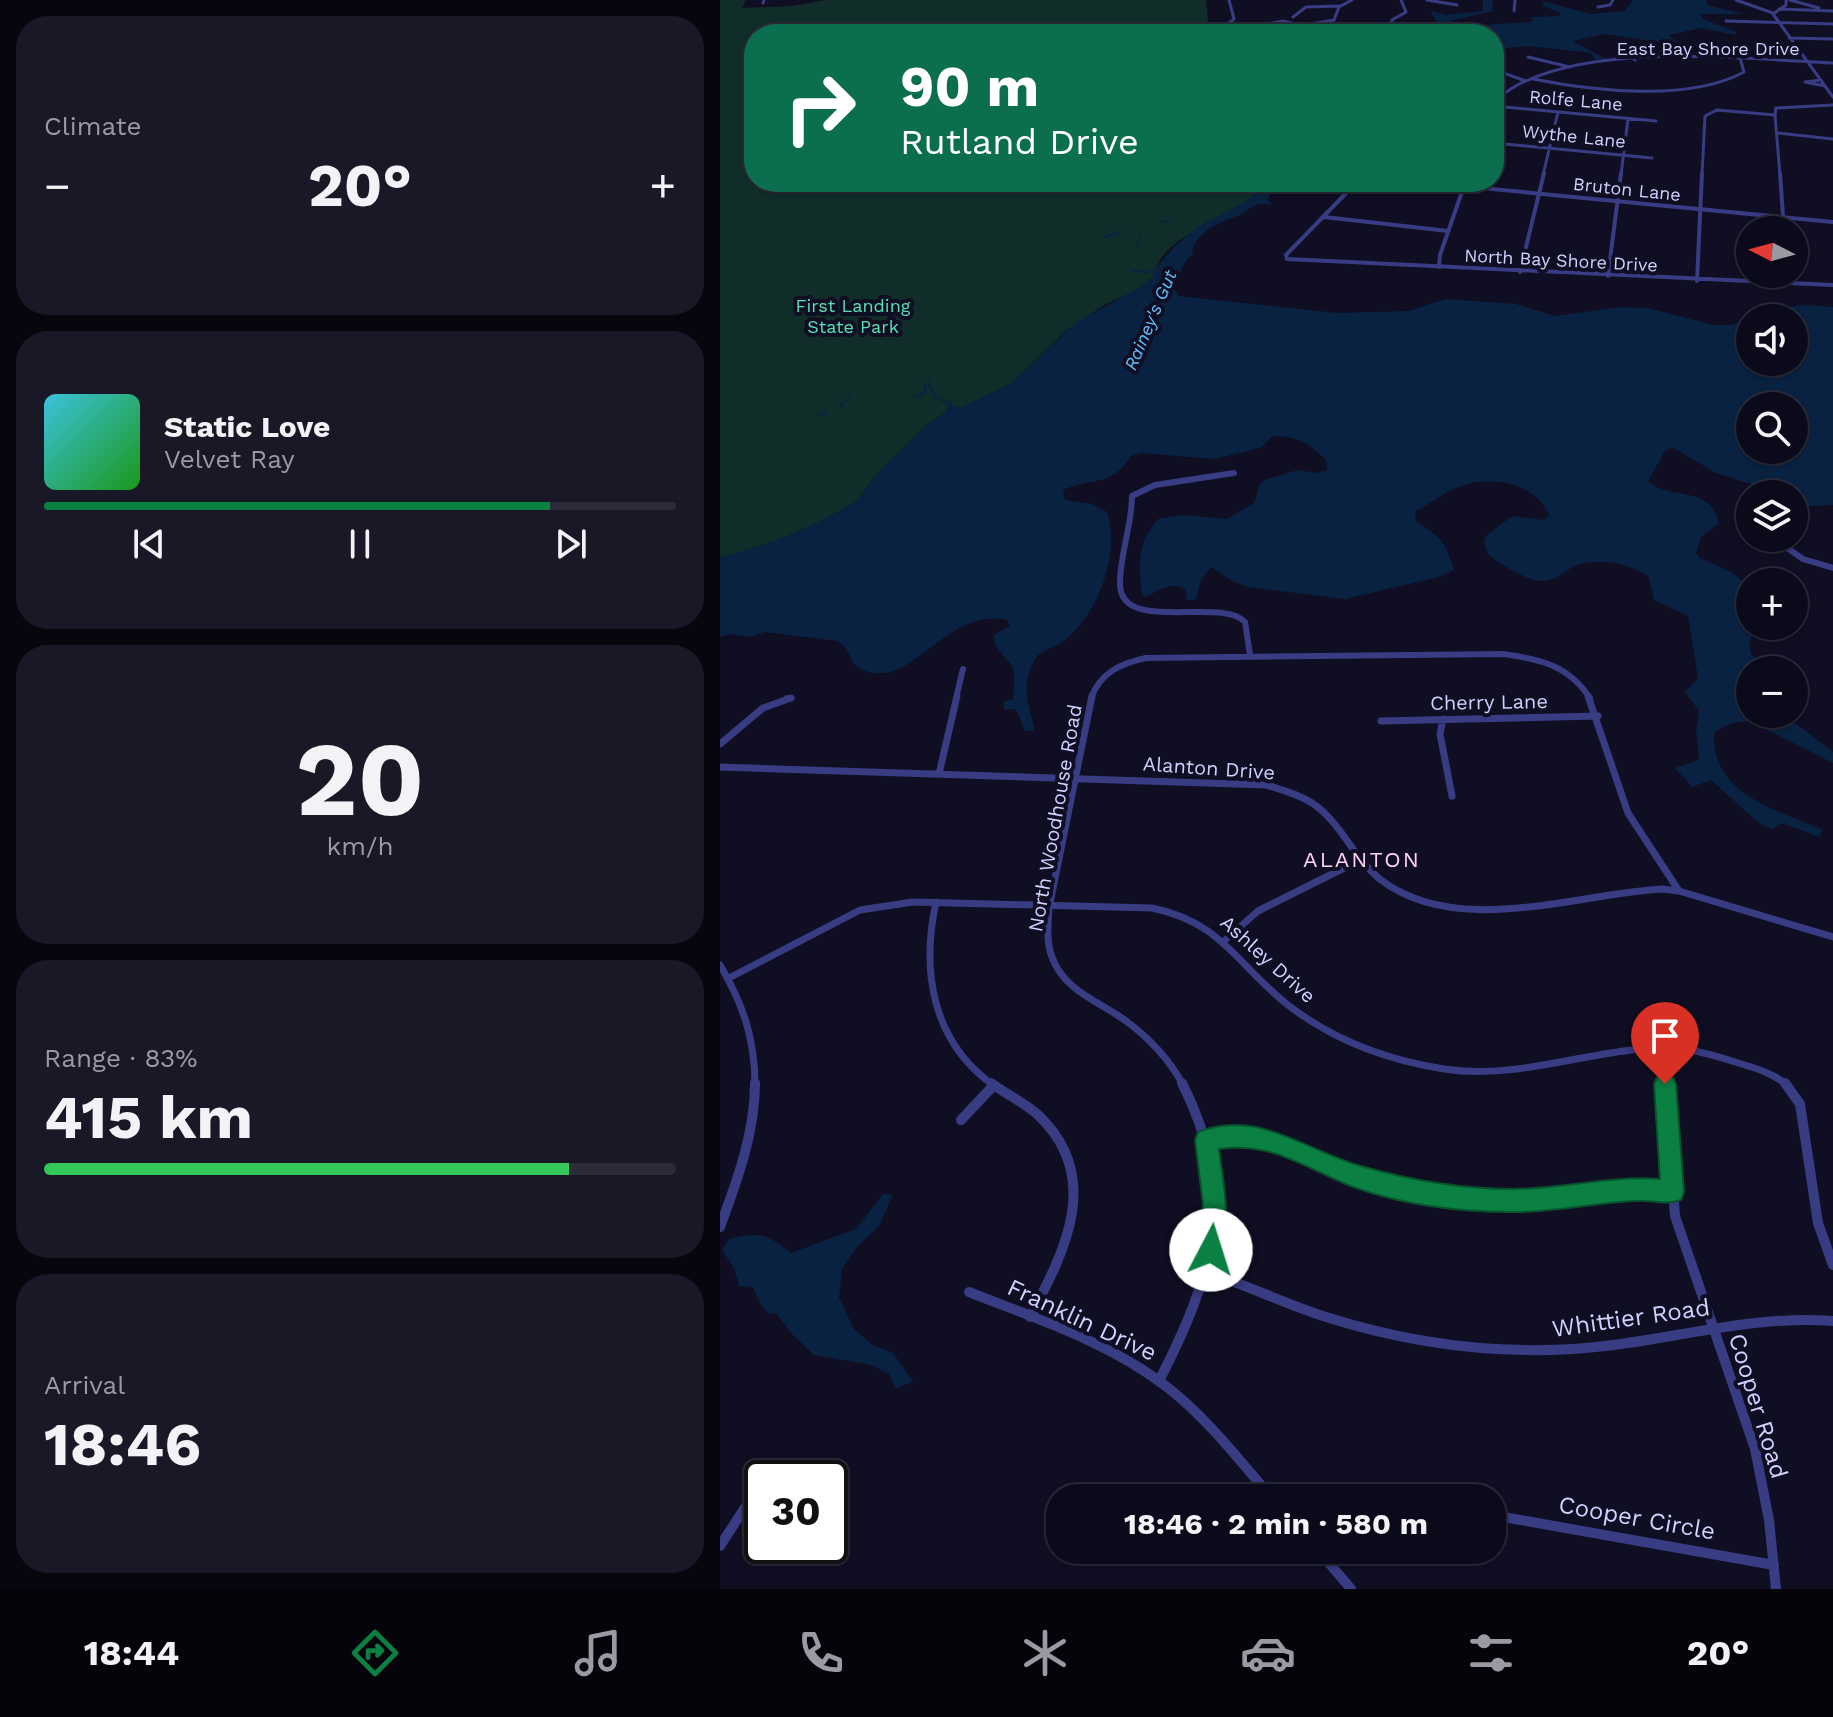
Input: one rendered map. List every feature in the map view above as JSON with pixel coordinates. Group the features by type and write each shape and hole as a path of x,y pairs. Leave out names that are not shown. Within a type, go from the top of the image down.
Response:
{"street":[{"path":"1228,24 1234,19 1229,0"},
{"path":"1293,17 1312,6 1341,6 1352,0"},
{"path":"1392,24 1392,20 1406,12 1401,0"},
{"path":"1427,0 1457,5"},
{"path":"1514,11 1515,0"},
{"path":"1598,7 1610,5 1613,0"},
{"path":"1736,0 1773,13 1833,97"},
{"path":"1773,13 1786,5 1788,0 1833,11"},
{"path":"1307,24 1335,20 1341,6"},
{"path":"1306,9 1338,11"},
{"path":"1779,9 1833,11"},
{"path":"1267,24 1283,21 1296,24"},
{"path":"1726,21 1833,24"},
{"path":"1789,38 1833,39"},
{"path":"1618,43 1635,60"},
{"path":"1504,73 1529,80 1603,88 1677,88 1734,79 1744,72 1742,61 1729,47"},
{"path":"1528,57 1572,67"},
{"name":"East Bay Shore Drive","path":"1504,96 1529,80 1572,67 1635,60 1833,63"},
{"path":"1823,83 1833,83"},
{"name":"Rolfe Lane","path":"1504,104 1656,121"},
{"path":"1783,216 1776,108 1785,105 1833,105"},
{"path":"1697,281 1706,114 1714,111 1775,115"},
{"path":"1520,272 1558,112"},
{"path":"1608,276 1628,119"},
{"path":"1777,133 1833,139"},
{"name":"Wythe Lane","path":"1504,144 1652,158"},
{"name":"Bruton Lane","path":"1504,189 1747,216"},
{"path":"1324,217 1348,192"},
{"path":"1439,267 1437,265 1462,192"},
{"path":"1324,217 1448,231"},
{"name":"North Bay Shore Drive","path":"1324,217 1286,255 1288,260 1736,281"},
{"name":"Bruton Lane","path":"1808,221 1833,222"},
{"name":"North Bay Shore Drive","path":"1808,283 1833,285"},
{"path":"1234,473 1181,481 1139,491 1132,496 1119,586 1130,602 1154,612 1223,612 1238,616 1246,624 1250,655"},
{"path":"1793,552 1803,559 1833,568"},
{"name":"North Woodhouse Road","path":"1159,1381 1195,1305 1206,1272 1214,1204 1206,1140 1192,1102 1158,1050 1135,1027 1077,990 1060,973 1048,942 1051,906 1092,695 1099,682 1115,667 1150,657 1529,656 1569,672 1586,691 1598,716"},
{"path":"939,774 963,669"},
{"path":"720,744 756,713 780,699 791,698"},
{"path":"1598,716 1615,780 1631,820 1679,891"},
{"name":"Cherry Lane","path":"1381,721 1598,716"},
{"path":"1443,719 1440,734 1452,796"},
{"name":"Alanton Drive","path":"720,767 1252,783 1279,788 1318,806 1376,876 1409,896 1434,905 1500,911 1649,889 1679,891 1833,937"},
{"path":"1223,942 1258,911 1360,860"},
{"path":"936,902 927,953 933,1001 955,1046 976,1072 1035,1113 1050,1128 1062,1146 1072,1176 1074,1206 1069,1236 1030,1317"},
{"name":"Ashley Drive","path":"729,978 860,910 894,903 1152,908 1181,913 1198,921 1223,942 1263,984 1301,1015 1356,1045 1420,1065 1475,1072 1518,1071 1662,1048 1701,1052 1780,1077 1793,1090 1800,1104 1818,1223 1833,1265"},
{"path":"720,965 748,1017 756,1070 747,1142 720,1227"},
{"name":"Cooper Road","path":"1662,1048 1672,1192 1680,1234 1755,1449 1776,1589"},
{"path":"961,1120 993,1086"},
{"path":"1206,1140 1243,1134 1265,1138 1365,1179 1444,1196 1514,1201 1637,1189 1672,1192"},
{"name":"Whittier Road","path":"1206,1272 1352,1325 1452,1346 1494,1350 1578,1349 1796,1317 1833,1321"},
{"name":"Franklin Drive","path":"969,1292 1105,1350 1159,1381 1209,1425 1260,1484"},
{"path":"720,1546 744,1509"},
{"name":"Cooper Circle","path":"1506,1517 1774,1565"},
{"path":"1330,1564 1351,1589"}],"green space":[{"name":"First Landing State Park","path":"720,0 746,0 742,8 791,6 826,0 1206,0 1208,24 744,24 744,192 1255,193 1169,249 1159,262 1154,276 1136,291 1106,304 1068,329 1012,383 961,408 949,405 945,413 928,424 877,474 856,502 776,541 720,558"}],"water":[{"path":"1483,0 1492,0 1493,11 1450,21 1452,24 1438,24 1430,10 1445,15 1483,11"},
{"path":"1633,0 1707,0 1706,5 1744,14 1701,14 1701,18 1736,32 1736,35 1701,28 1669,35 1692,47 1604,34 1573,41 1606,59 1594,59 1592,54 1583,52 1528,46 1504,48 1504,24 1500,24 1531,22 1530,17 1560,16 1560,13 1544,6 1542,1 1591,14 1625,11"},
{"name":"Rainey's Gut","path":"1255,192 1271,192 1267,200 1273,205 1254,206 1216,225 1197,240 1192,255 1172,285 1178,296 1337,313 1409,311 1445,299 1516,304 1555,316 1621,307 1648,308 1713,325 1736,323 1736,376 1808,376 1808,305 1833,307 1833,505 1808,506 1808,480 1738,480 1716,473 1672,447 1665,451 1648,481 1667,491 1707,503 1719,523 1701,537 1696,553 1736,576 1736,640 1751,640 1751,654 1754,656 1736,656 1736,722 1714,733 1716,754 1723,771 1750,797 1823,830 1819,837 1781,823 1772,829 1760,824 1711,780 1692,787 1675,768 1699,760 1696,730 1699,711 1685,692 1698,678 1688,616 1654,600 1648,576 1622,565 1593,562 1575,566 1542,581 1513,571 1487,553 1484,541 1487,535 1512,516 1544,520 1549,515 1535,496 1515,485 1491,481 1467,484 1416,511 1415,521 1441,540 1451,560 1454,570 1439,577 1345,599 1248,587 1211,567 1201,580 1196,600 1187,600 1185,589 1174,586 1145,597 1142,595 1141,554 1146,537 1158,519 1183,515 1227,519 1254,503 1264,480 1298,470 1317,473 1327,470 1326,460 1320,454 1288,437 1273,436 1260,448 1214,459 1142,453 1131,456 1117,473 1109,477 1063,490 1065,500 1092,504 1107,512 1111,546 1104,582 1087,615 1064,641 1040,654 1030,670 1027,696 1035,731 1025,731 1016,709 1005,710 1003,702 1013,699 1014,672 994,643 994,635 1010,626 1007,620 985,619 965,625 913,661 896,670 879,673 857,666 838,641 765,632 750,637 729,634 720,637 720,558 776,541 856,502 877,474 928,424 945,413 949,405 961,408 1012,383 1075,323 1139,288 1154,276 1153,271 1175,246 1199,226 1247,201"},
{"path":"1764,728 1802,728 1833,752 1833,763"},
{"path":"883,1194 893,1195 879,1226 856,1248 842,1269 839,1298 854,1329 871,1344 893,1353 913,1381 896,1389 889,1374 871,1365 814,1355 776,1313 768,1314 753,1287 739,1286 734,1268 722,1250 729,1239 756,1235 775,1241 791,1253 856,1229"}],"waterway":[{"path":"1163,221 1170,222"},
{"path":"1104,237 1120,232"},
{"path":"1137,246 1140,238"},
{"path":"1133,271 1149,272"},
{"path":"915,397 927,391 924,388 930,380"},
{"path":"929,385 936,397 951,405"},
{"path":"843,406 840,405 850,397"},
{"path":"819,415 826,413"}],"district":[{"name":"ALANTON","path":"1362,859"}],"route":[{"path":"1211,1250 1214,1204 1206,1140 1255,1135 1377,1183 1444,1196 1514,1201 1618,1190 1672,1192 1665,1084"}]}
